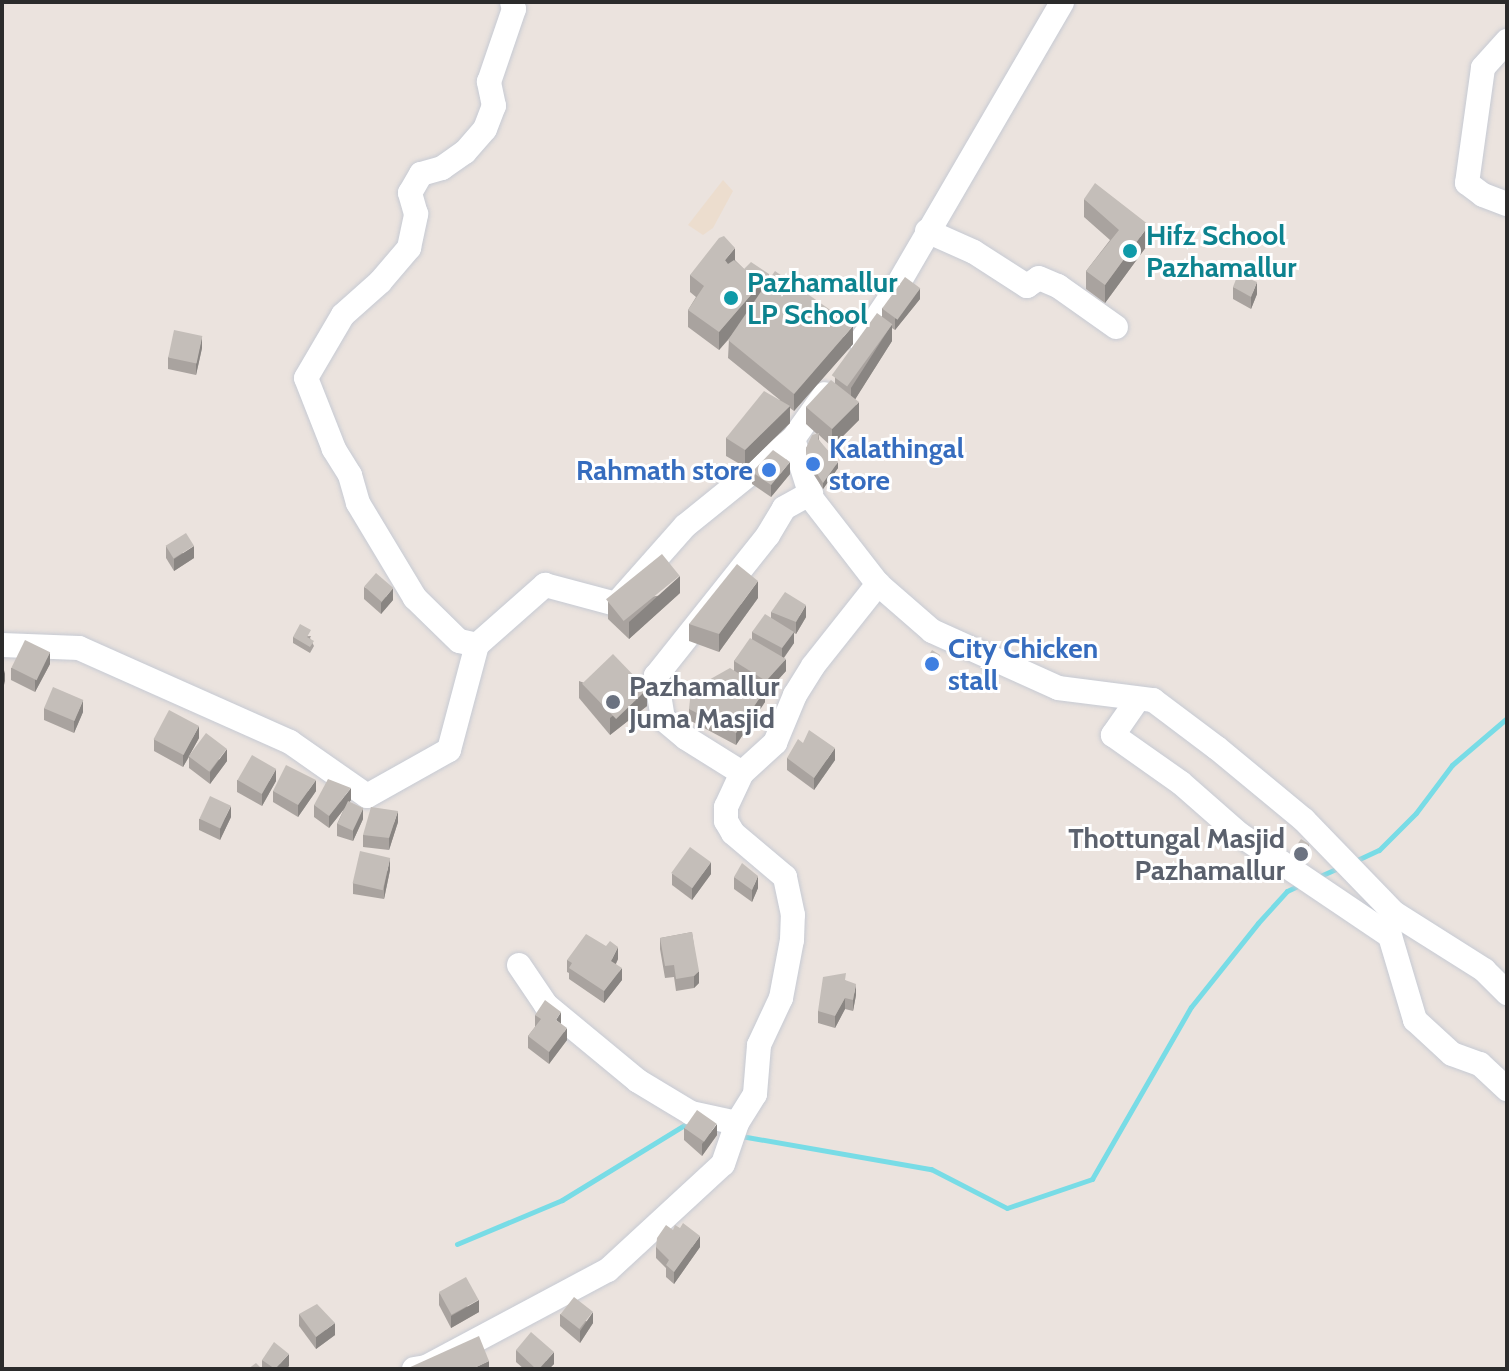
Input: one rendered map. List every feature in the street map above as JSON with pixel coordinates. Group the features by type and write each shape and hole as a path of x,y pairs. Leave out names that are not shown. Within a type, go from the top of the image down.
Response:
{"street":[{"path":"477,645 459,641 415,598 358,503 350,475 334,449 306,378 343,315 380,282 409,248 416,214 410,193 421,174 442,168 465,152 485,129 494,106 489,82 514,9 512,2"},
{"path":"2,645 79,648 290,742 367,796 449,750 477,645 545,585 616,604 685,526 793,439 890,298 1062,2"},
{"path":"1507,41 1483,68 1467,183 1483,195 1507,204"},
{"path":"927,231 974,252 1015,281 1027,286 1039,278 1058,286 1116,327"},
{"path":"793,439 811,493 878,584 932,631 1058,688 1153,700 1304,820 1394,913 1484,970 1507,993"},
{"path":"742,773 686,738 663,719 656,676 768,535 784,508 811,493"},
{"path":"414,1369 426,1367 608,1270 723,1164 735,1130 755,1094 759,1045 781,998 792,940 793,915 785,877 749,849 726,821 726,807 742,773 775,743 795,695 878,584"},
{"path":"1138,699 1113,735 1181,783 1239,834 1390,936 1415,1020 1452,1054 1480,1064 1507,1089"},
{"path":"519,965 546,1005 638,1081 691,1113 735,1130"}],"shaded area":[{"path":"723,180 733,191 713,228 703,235 688,225"}],"building":[{"path":"1095,183 1149,225 1105,285 1086,271 1119,230 1084,199"},
{"name":"Pazhamallur LP School","path":"724,236 735,248 725,260 728,264 734,260 744,269 751,262 769,274 719,332 688,310 704,286 690,275 719,238"},
{"path":"775,271 853,326 794,394 728,340"},
{"path":"1238,274 1257,282 1251,297 1233,287"},
{"path":"905,277 920,288 897,320 882,309"},
{"path":"877,313 892,324 847,386 832,375"},
{"path":"174,330 202,336 197,363 168,357"},
{"path":"831,380 859,402 832,429 806,407"},
{"path":"764,391 790,406 745,450 726,438"},
{"path":"819,433 818,439 838,462 823,483 807,458 806,448 812,435"},
{"path":"773,450 790,462 771,485 752,472"},
{"path":"186,533 194,546 174,558 166,546"},
{"path":"662,554 680,576 624,621 606,599"},
{"path":"737,564 758,581 719,634 689,624"},
{"path":"376,573 393,588 382,602 364,587"},
{"path":"785,592 806,605 796,622 771,612"},
{"path":"765,614 794,632 782,648 752,632"},
{"path":"300,624 311,630 307,637 314,641 310,647 293,637"},
{"path":"750,638 786,659 766,681 734,661"},
{"path":"25,640 50,652 37,680 11,668"},
{"path":"932,650 940,655 932,667 925,662"},
{"path":"613,654 647,689 616,719 582,684"},
{"path":"730,668 765,690 736,733 689,709 691,690"},
{"path":"53,687 83,700 74,721 44,708"},
{"path":"169,710 199,726 184,755 154,739"},
{"path":"809,730 835,748 814,778 787,758 798,739 803,743"},
{"path":"206,733 227,749 209,772 189,756"},
{"path":"252,755 276,769 262,794 238,780"},
{"path":"286,765 316,780 298,805 273,791"},
{"path":"328,779 351,788 329,816 314,805"},
{"path":"210,796 231,806 220,828 199,819"},
{"path":"348,801 363,808 353,831 337,824"},
{"path":"371,807 398,811 389,838 363,835"},
{"path":"1301,839 1309,844 1303,857 1292,852"},
{"path":"690,847 711,862 692,888 671,873"},
{"path":"360,851 390,858 383,890 353,883"},
{"path":"742,863 758,876 752,890 734,877"},
{"path":"692,932 699,971 694,976 676,979 674,965 665,966 660,938"},
{"path":"586,934 606,946 610,941 618,947 611,961 622,968 604,991 569,968 572,963 567,960"},
{"path":"846,973 845,980 856,984 853,1000 845,998 835,1016 818,1011 823,977"},
{"path":"545,1000 561,1012 556,1020 567,1028 549,1052 528,1036 541,1019 535,1015"},
{"path":"697,1110 717,1124 704,1142 684,1128"},
{"path":"683,1223 700,1236 674,1272 666,1265 669,1260 656,1247 657,1238 666,1225 673,1230 675,1225 680,1228"},
{"path":"466,1277 479,1300 451,1315 439,1292"},
{"path":"574,1297 593,1312 579,1329 560,1314"},
{"path":"317,1304 335,1323 316,1337 299,1314"},
{"path":"531,1332 554,1352 539,1369 516,1350"},
{"path":"479,1336 489,1361 472,1369 406,1369"},
{"path":"274,1342 289,1354 275,1369 262,1360"},
{"path":"256,1363 262,1369 248,1369"}],"waterway":[{"path":"1355,861 1379,850 1416,813 1452,765 1507,718"},
{"path":"1318,877 1338,868"},
{"path":"741,1136 931,1169 1007,1208 1092,1179 1191,1007 1258,923 1287,891 1302,884"},
{"path":"457,1244 562,1200 691,1121"}],"place":[{"name":"Hifz School Pazhamallur","path":"1130,251"},
{"name":"Pazhamallur LP School","path":"731,298"},
{"name":"Kalathingal store","path":"813,464"},
{"name":"Rahmath store","path":"769,470"},
{"name":"City Chicken stall","path":"932,664"},
{"name":"Pazhamallur Juma Masjid","path":"613,702"},
{"name":"Thottungal Masjid Pazhamallur","path":"1301,854"}]}
